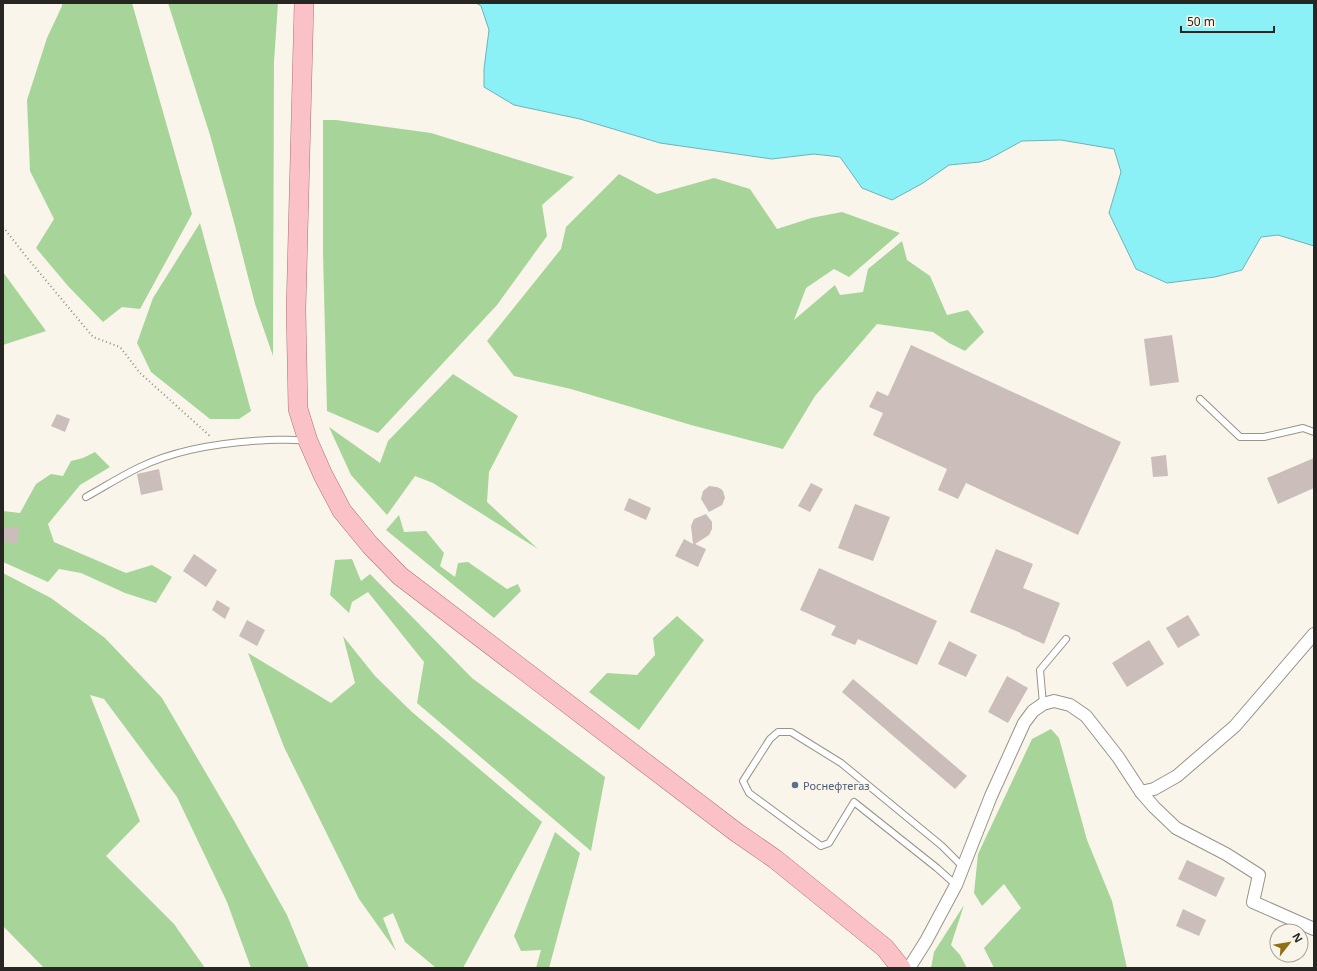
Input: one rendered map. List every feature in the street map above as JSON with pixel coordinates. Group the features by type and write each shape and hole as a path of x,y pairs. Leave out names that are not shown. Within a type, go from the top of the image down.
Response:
{"main road":[{"path":"304,3 296,310 298,409 308,441 323,475 342,511 370,545 400,576 736,832 775,859 885,948 901,968"}],"street":[{"path":"1141,792 1154,788 1177,776 1235,726 1314,634"},
{"path":"909,968 926,941 964,868 991,796 1024,723 1033,711 1043,704 1054,701 1070,705 1086,716 1118,757 1141,792 1176,828 1226,854 1259,875 1253,902 1314,929"}],"lane":[{"path":"1200,399 1240,437 1264,437 1303,428 1314,432"},
{"path":"86,498 140,467 177,454 220,445 255,441 295,439 308,441"},
{"path":"1043,704 1040,670 1066,639"},
{"path":"956,885 938,868 854,802 829,843 821,846 749,793 743,781 770,739 778,732 791,732 841,764 942,846 964,868"}],"path":[{"path":"3,227 93,337 120,347 140,373 220,445"}],"green space":[{"path":"62,3 132,3 192,214 140,309 122,307 103,322 68,286 36,248 54,219 30,171 27,100 47,38"},
{"path":"168,3 278,3 274,62 273,356 255,304 210,135"},
{"path":"323,120 336,120 431,133 574,177 542,205 547,236 497,305 378,433 327,411 323,253"},
{"path":"619,174 657,194 714,178 750,189 777,229 811,218 842,212 900,233 849,277 834,269 806,288 794,320 835,285 840,295 863,292 868,269 902,241 907,260 930,276 947,315 968,310 984,332 965,351 949,343 933,332 877,324 815,396 783,449 691,425 571,389 514,376 487,341 561,249 566,227"},
{"path":"200,223 251,411 239,419 210,419 151,372 137,343 153,298"},
{"path":"3,272 46,331 3,345"},
{"path":"453,374 518,416 489,472 487,502 538,549 433,483 415,476 387,515 351,475 329,427 380,463 388,441"},
{"path":"95,452 110,467 80,485 48,524 54,542 126,573 152,565 172,577 156,603 125,593 81,573 59,569 48,582 3,562 3,511 20,513 36,484 51,474 63,476 71,461 83,458"},
{"path":"399,515 404,532 426,531 444,553 440,566 455,577 458,563 468,562 507,589 518,584 521,591 494,618 386,530"},
{"path":"352,559 361,581 370,574 472,678 605,777 591,851 417,703 424,662 368,592 352,602 349,613 330,595 335,560"},
{"path":"3,573 51,598 105,638 162,698 287,915 309,968 251,968 227,902 177,797 104,699 90,695 140,821 106,856 174,924 205,968 44,968 3,926"},
{"path":"677,616 704,640 639,730 589,692 607,673 637,675 655,655 653,638"},
{"path":"343,636 375,676 412,712 542,822 463,968 436,968 405,942 393,913 383,918 396,951 359,899 284,747 248,653 331,703 355,683"},
{"path":"1051,729 1059,738 1087,840 1112,901 1127,968 994,968 984,948 1021,908 1004,884 982,906 974,893 978,854 1032,739"},
{"path":"555,832 580,853 549,968 536,968 541,950 521,951 514,936"},
{"path":"964,905 951,945 960,955 967,968 931,968 934,952"}],"water":[{"path":"476,3 1314,3 1314,246 1278,235 1261,237 1242,270 1215,277 1167,283 1136,269 1109,213 1121,172 1114,149 1061,140 1022,141 989,159 980,162 949,165 923,183 892,200 862,188 840,157 814,154 772,159 660,143 580,119 514,105 484,87 484,69 489,30 481,6"}],"building":[{"path":"1172,335 1179,382 1150,386 1144,339"},
{"path":"911,345 1121,442 1078,535 966,483 958,499 938,490 947,469 873,435 883,413 869,407 877,391 888,396"},
{"path":"57,414 70,419 65,432 51,426"},
{"path":"1166,455 1168,476 1153,477 1151,457"},
{"path":"1314,458 1314,488 1278,504 1267,478"},
{"path":"159,469 163,490 141,495 137,474"},
{"path":"811,483 823,489 810,512 798,506"},
{"path":"709,486 721,489 725,498 722,505 709,512 701,499 703,491"},
{"path":"629,498 651,508 646,520 624,510"},
{"path":"855,504 890,517 873,561 838,548"},
{"path":"706,514 712,522 712,529 709,535 695,544 706,549 698,567 675,556 684,539 693,544 691,526 694,519"},
{"path":"3,527 19,528 18,543 3,542"},
{"path":"996,549 1033,564 1023,588 1060,603 1044,644 970,612"},
{"path":"194,554 217,570 206,587 183,571"},
{"path":"819,568 937,621 917,665 858,639 855,645 831,635 836,626 800,610"},
{"path":"217,600 230,608 225,619 212,610"},
{"path":"1188,615 1200,635 1178,648 1166,628"},
{"path":"247,620 265,630 257,646 239,636"},
{"path":"1149,640 1164,664 1127,687 1112,663"},
{"path":"949,641 977,655 966,677 938,664"},
{"path":"1007,676 1028,688 1008,723 988,712"},
{"path":"853,679 967,776 955,789 842,692"},
{"path":"1187,860 1225,878 1216,897 1178,879"},
{"path":"1183,909 1206,920 1199,936 1176,926"}],"place":[{"name":"Роснефтегаз","path":"795,785"}]}
